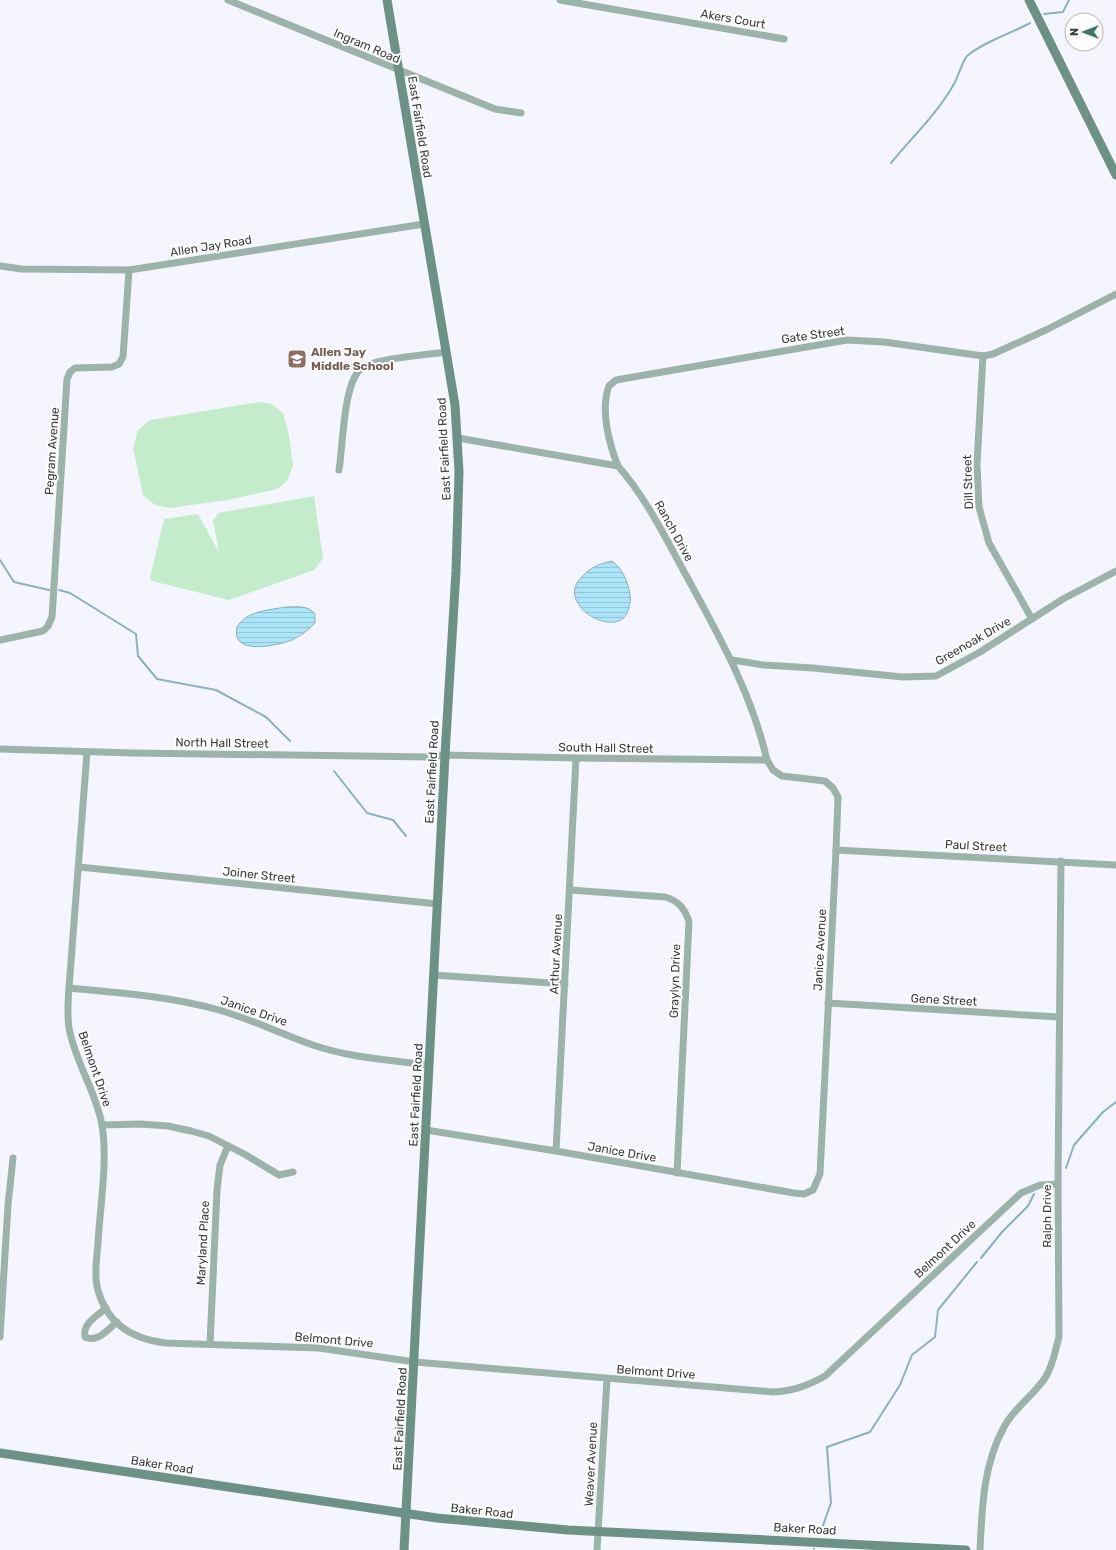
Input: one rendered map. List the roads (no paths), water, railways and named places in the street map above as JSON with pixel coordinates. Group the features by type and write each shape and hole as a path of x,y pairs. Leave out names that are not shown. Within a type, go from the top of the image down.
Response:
{"main road":[{"name":"East Fairfield Road","path":"387,0 455,405 458,438 459,494 415,1362 404,1550"},
{"path":"1030,0 1116,175"},
{"name":"Baker Road","path":"0,1453 407,1515 516,1526 966,1550"}],"street":[{"name":"Ingram Road","path":"228,0 495,110 521,113"},
{"name":"Akers Court","path":"560,0 784,39"},
{"name":"Allen Jay Road","path":"0,266 22,269 129,270 424,224"},
{"name":"Pegram Avenue","path":"0,640 43,631 48,626 52,618 68,379 70,372 75,368 112,367 119,364 122,357 129,270"},
{"name":"Gate Street","path":"618,466 610,444 606,404 609,386 616,380 847,340 884,342 983,356 993,354 1048,329 1116,294"},
{"path":"339,470 344,420 351,383 362,368 374,364 446,352"},
{"name":"Dill Street","path":"983,356 978,464 979,507 989,543 1032,619"},
{"path":"458,438 618,466"},
{"name":"Ranch Drive","path":"618,466 630,479 651,510 719,634 746,691 767,760"},
{"name":"Greenoak Drive","path":"732,660 764,665 813,668 903,677 936,676 980,652 1063,599 1116,572"},
{"name":"North Hall Street","path":"0,749 87,752 431,757 445,755"},
{"name":"Belmont Drive","path":"87,752 69,988 69,1027 76,1051 96,1100 102,1125 103,1161 96,1266 97,1284 106,1308 117,1322 131,1334 153,1342 319,1348 415,1362 773,1392 789,1391 806,1386 825,1376 1021,1193 1040,1185 1058,1184"},
{"name":"South Hall Street","path":"445,755 767,760"},
{"name":"Arthur Avenue","path":"556,1151 576,758"},
{"name":"Janice Avenue","path":"767,760 773,770 782,776 825,781 833,788 838,797 820,1174 813,1190"},
{"name":"Paul Street","path":"836,850 1116,865"},
{"name":"Ralph Drive","path":"980,1550 982,1503 987,1468 1004,1427 1019,1406 1045,1378 1053,1360 1059,1337 1058,1184 1061,861"},
{"name":"Joiner Street","path":"79,867 438,904"},
{"name":"Graylyn Drive","path":"570,890 665,897 678,903 686,914 689,922 677,1173"},
{"path":"434,975 565,984"},
{"name":"Janice Drive","path":"69,988 147,995 182,1001 218,1009 255,1021 313,1045 338,1052 429,1065"},
{"name":"Gene Street","path":"828,1003 1059,1017"},
{"path":"102,1125 140,1124 168,1126 203,1134 228,1146 279,1175 293,1172"},
{"name":"Janice Drive","path":"426,1130 556,1151 794,1193 804,1194 813,1190"},
{"name":"Maryland Place","path":"210,1344 217,1190 220,1165 228,1146"},
{"path":"0,1337 8,1205 13,1158"},
{"path":"106,1308 86,1325 84,1332 85,1337 91,1340 98,1338 117,1322"},
{"name":"Weaver Avenue","path":"597,1550 607,1379"}],"water":[{"path":"612,561 616,564 624,576 629,590 630,601 624,617 616,622 605,622 594,618 584,610 577,601 575,591 579,580 586,572 598,565"},
{"path":"286,607 302,607 309,609 315,614 315,623 301,635 286,642 257,647 248,646 241,642 237,636 237,627 246,618 252,614 265,610"}],"waterway":[{"path":"1044,14 1063,12 1069,0"},
{"path":"891,163 940,105 954,84 967,56 990,42 1030,23"},
{"path":"0,560 14,582 49,590"},
{"path":"59,590 70,593 136,634 138,656 157,679 216,690 266,717 290,741"},
{"path":"334,771 367,813 393,820 406,836"},
{"path":"1066,1168 1074,1145 1103,1112 1116,1102"},
{"path":"981,1258 1002,1232 1028,1206 1034,1194"},
{"path":"821,1531 831,1503 827,1447 870,1432 900,1385 912,1355 935,1337 938,1310 977,1262"}],"place":[{"name":"Allen Jay Middle School","path":"297,359"}]}
